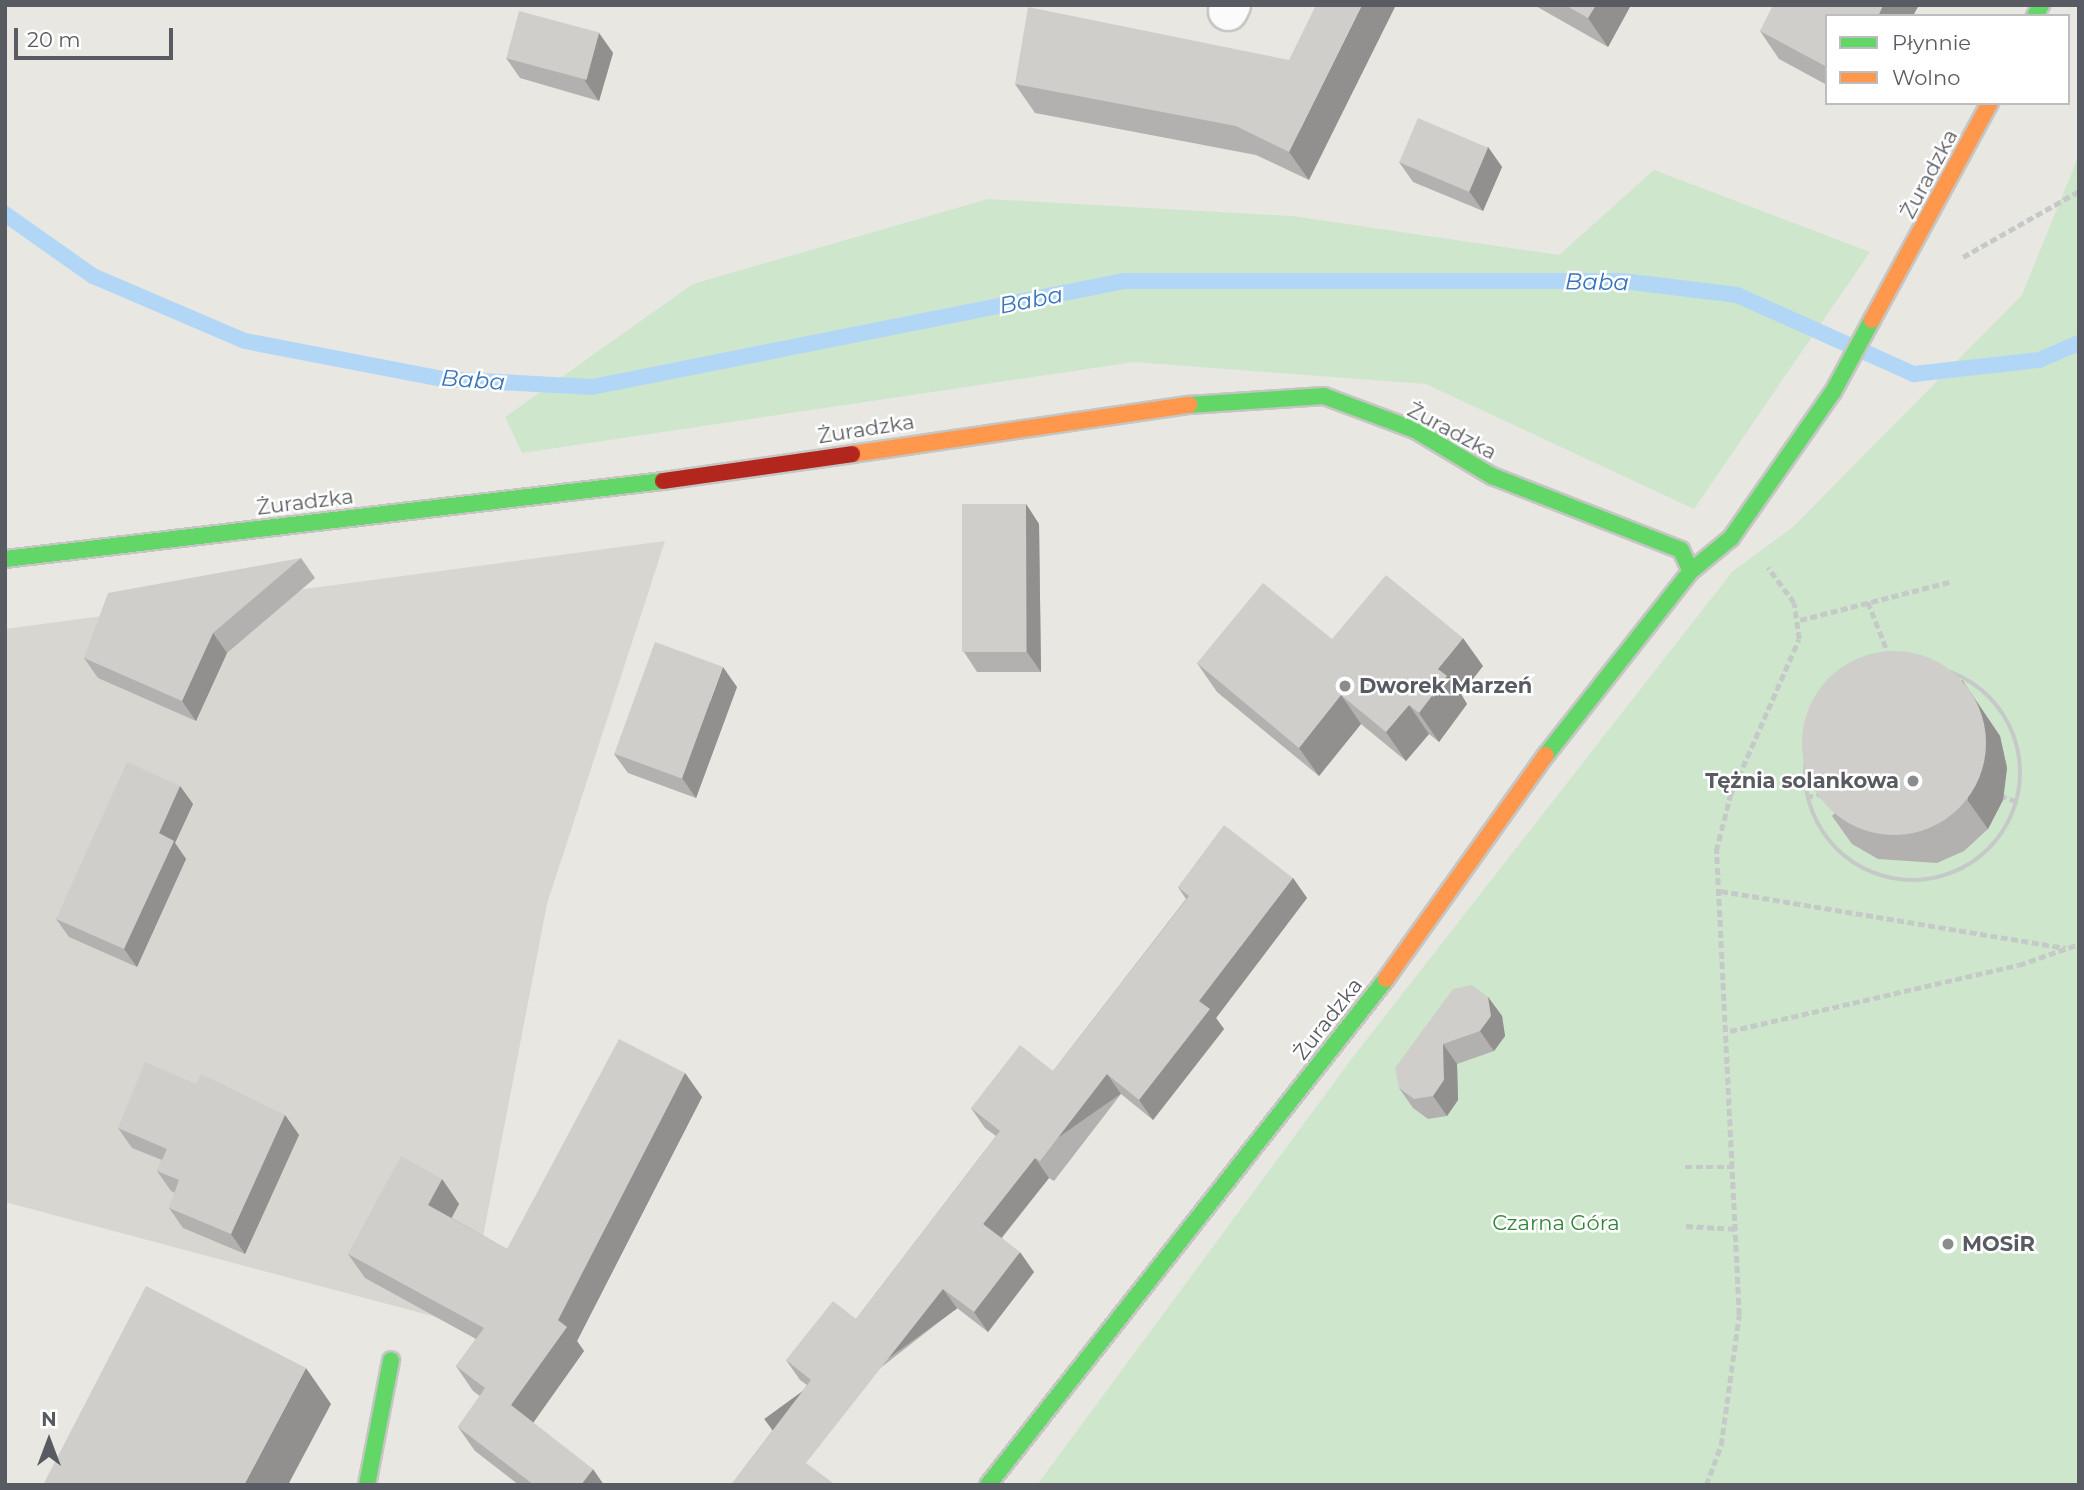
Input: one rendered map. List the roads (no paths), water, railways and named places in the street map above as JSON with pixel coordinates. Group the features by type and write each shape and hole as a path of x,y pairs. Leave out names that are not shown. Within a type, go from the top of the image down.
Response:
{"street":[{"name":"Żuradzka","path":"988,1485 1390,974 1550,749 1691,571 1731,538 1833,392 1888,298 1989,105"},
{"name":"Żuradzka","path":"5,559 686,478 1200,403 1324,397 1415,430 1492,476 1681,550 1691,571"},
{"path":"366,1485 391,1360"}],"waterway":[{"name":"Baba","path":"5,214 93,276 245,341 443,379 592,387 1124,281 1623,281 1737,295 1914,374 2039,360 2079,343"}],"place":[{"name":"Dworek Marzeń","path":"1345,686"},
{"name":"Tężnia solankowa","path":"1913,781"},
{"name":"MOSiR","path":"1948,1244"}],"park label":[{"name":"Czarna Góra","path":"1556,1223"}]}
